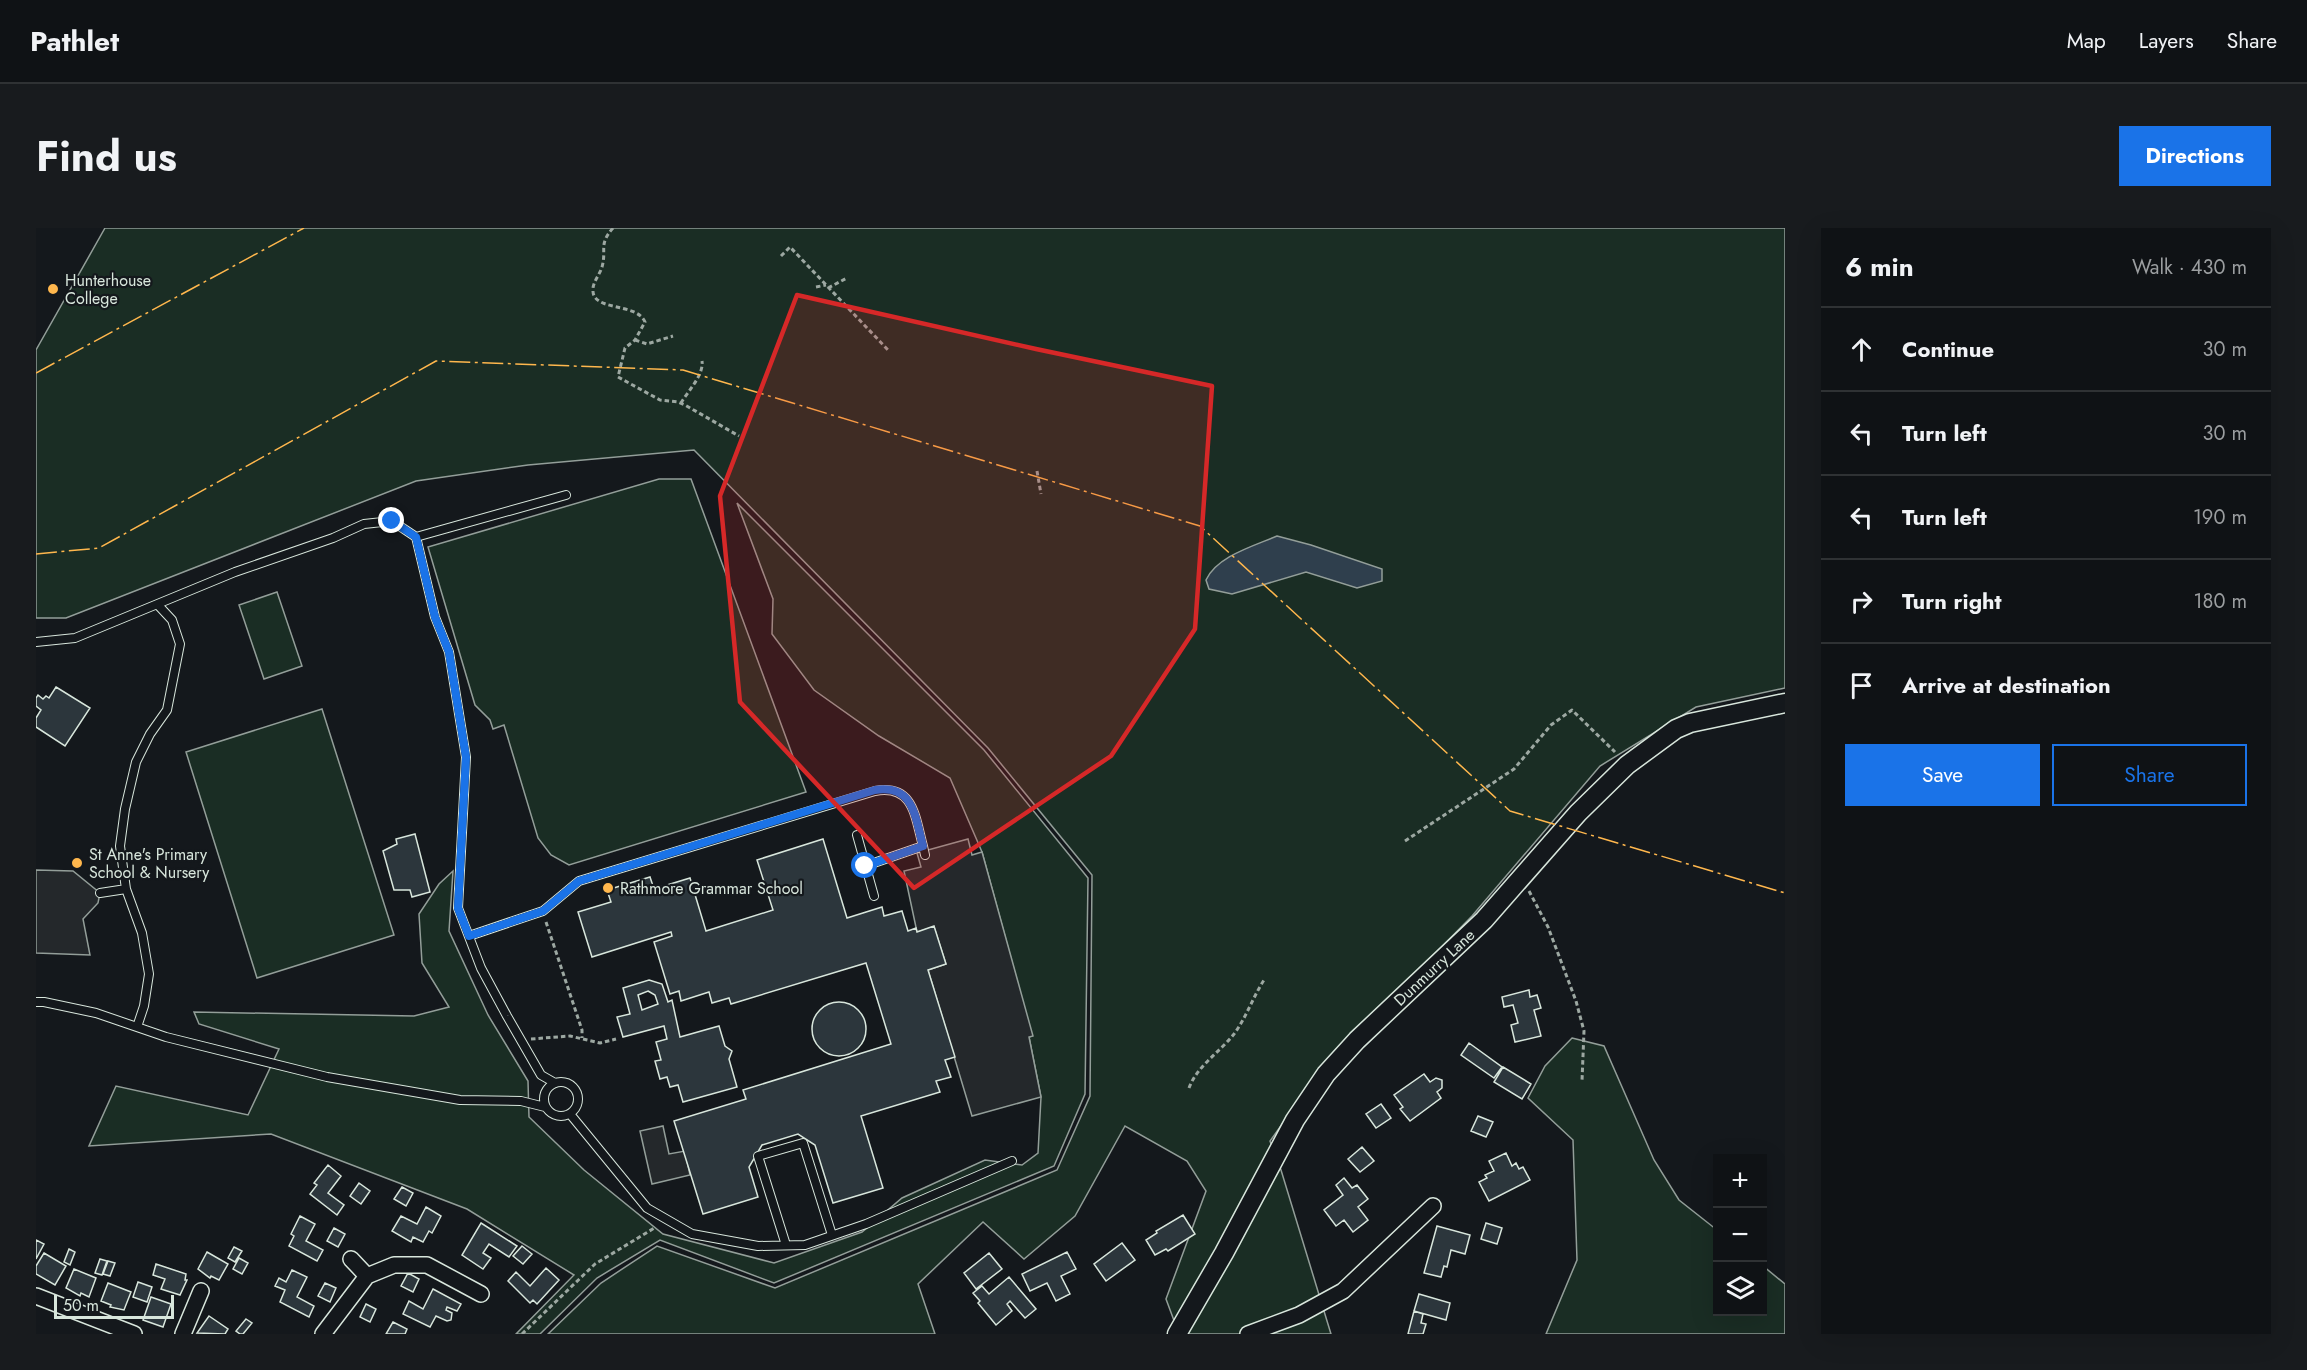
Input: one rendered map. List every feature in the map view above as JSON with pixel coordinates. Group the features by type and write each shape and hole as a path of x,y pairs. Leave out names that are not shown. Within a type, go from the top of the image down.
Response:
{"street":[{"name":"Dunmurry Lane","path":"1177,1334 1224,1253 1295,1120 1326,1074 1357,1040 1484,920 1578,813 1626,765 1676,729 1690,723 1785,704"},
{"path":"1248,1334 1299,1315 1343,1291 1434,1206"},
{"path":"351,1259 367,1276"},
{"path":"323,1334 367,1276 394,1265 427,1265 481,1294"},
{"path":"183,1334 201,1292"},
{"path":"36,1296 134,1334"}],"lane":[{"path":"416,537 566,495"},
{"path":"36,642 75,638 235,572 333,538 364,524 392,521 416,537 435,617 449,652 466,757 458,908 481,968 541,1075 555,1083"},
{"path":"137,1027 144,1006 149,974 142,933 126,889 120,846 125,809 136,762 150,734 167,710 180,644 172,620 158,605"},
{"path":"469,936 543,911 579,881 875,790 888,788 905,796 914,809 925,855"},
{"path":"857,835 874,896"},
{"path":"865,866 923,846"},
{"path":"100,893 126,889"},
{"path":"36,1002 96,1013 166,1037 327,1077 460,1100 521,1101 545,1107"},
{"path":"565,1082 575,1089 577,1105 570,1114 559,1116 549,1112 545,1107 546,1090 555,1083 565,1082"},
{"path":"570,1114 647,1208 692,1234 758,1246 805,1245 866,1224 1012,1161"},
{"path":"786,1245 758,1156 803,1143 832,1235"}],"path":[{"path":"614,228 605,237 602,269 592,289 598,300 606,305 635,310 643,316 645,322 635,340 625,348 618,377 660,400 681,403 739,436"},
{"path":"781,256 790,247 889,351"},
{"path":"816,287 827,286 847,278"},
{"path":"635,340 647,344 673,336"},
{"path":"681,403 698,378 703,365 702,361"},
{"path":"1037,471 1041,494"},
{"path":"1405,841 1514,769 1551,725 1572,710 1602,736 1626,765"},
{"path":"1521,876 1548,927 1576,1001 1584,1031 1582,1081"},
{"path":"543,911 582,1030 582,1038"},
{"path":"1190,1088 1193,1079 1203,1066 1234,1033 1264,980"},
{"path":"521,1040 570,1035 600,1043 616,1039"},
{"path":"522,1334 595,1264 667,1220"}],"highlighted area":[{"path":"797,295 1212,386 1195,629 1111,756 914,888 740,702 720,496"}],"green space":[{"path":"105,228 1785,228 1785,688 1696,707 1600,766 1472,916 1321,1070 1270,1141 1331,1334 1179,1334 1166,1299 1206,1191 1187,1161 1125,1126 1075,1216 1024,1259 983,1222 918,1284 935,1334 548,1334 601,1283 657,1246 775,1288 1057,1170 1090,1096 1092,875 988,748 694,450 528,465 416,481 66,618 36,618 36,350"},
{"path":"659,479 691,479 806,792 569,865 551,855 538,838 504,725 493,729 490,720 475,705 428,547"},
{"path":"737,503 984,750 1088,878 1085,1094 1054,1166 774,1283 660,1240 597,1278 540,1334 516,1334 574,1275 467,1209 271,1134 89,1146 116,1086 248,1115 279,1049 199,1024 194,1012 414,1016 449,1007 422,963 419,914 439,884 453,871 449,931 488,1015 528,1081 529,1117 584,1170 663,1234 774,1263 862,1232 902,1198 985,1160 1022,1165 1038,1153 1041,1097 1029,1037 1032,1036 982,852 950,778 879,736 814,690 772,634 773,599"},
{"path":"277,592 302,666 264,679 239,605"},
{"path":"322,709 394,935 257,978 186,752"},
{"path":"1572,1038 1604,1046 1654,1160 1679,1200 1713,1227 1713,1316 1767,1316 1767,1269 1785,1284 1785,1334 1546,1334 1577,1260 1573,1140 1528,1098 1545,1066"}],"shaded area":[{"path":"968,839 972,855 982,852 1033,1036 1029,1037 1041,1097 972,1116 928,970 946,964 934,927 917,932 904,871 921,867 917,853"},
{"path":"36,870 73,871 100,893 98,903 83,919 90,955 36,953"},
{"path":"663,1126 669,1154 685,1151 690,1175 652,1184 640,1131"}],"water":[{"path":"1277,536 1382,569 1382,581 1357,588 1306,572 1232,594 1209,589 1206,580 1218,564"}],"building":[{"path":"56,687 90,708 65,746 36,727 36,718 41,710 36,706 36,698 38,695 43,699 46,696 49,698"},
{"path":"415,834 430,892 412,897 410,890 394,890 383,851 397,844 396,839"},
{"path":"823,839 847,918 882,907 884,916 902,911 908,931 916,928 917,932 934,926 946,964 928,970 955,1057 945,1060 951,1077 936,1081 940,1092 861,1116 883,1188 833,1203 815,1145 798,1134 762,1145 749,1167 758,1197 703,1214 674,1121 746,1099 743,1090 891,1044 866,963 731,1004 729,998 712,1003 709,992 681,1001 679,991 670,994 654,942 672,936 671,932 592,957 578,912 611,902 607,890 650,877 654,889 690,878 706,931 773,910 757,860"},
{"path":"649,980 662,984 668,1002 672,1000 680,1037 719,1026 725,1046 732,1051 729,1059 737,1087 683,1102 678,1085 670,1087 667,1077 660,1079 655,1061 661,1060 656,1042 667,1039 664,1026 623,1037 617,1017 630,1014 623,988","holes":["648,991 655,995 658,1004 642,1010 638,995"]},
{"path":"1529,990 1530,997 1537,995 1541,1008 1534,1010 1541,1036 1515,1042 1511,1025 1518,1023 1513,1005 1504,1007 1502,997"},
{"path":"839,1002 849,1004 858,1010 864,1019 866,1029 864,1039 858,1048 849,1054 839,1056 829,1054 820,1048 814,1039 812,1029 814,1019 820,1010 829,1004"},
{"path":"1469,1043 1502,1067 1494,1078 1461,1055"},
{"path":"1503,1067 1531,1084 1522,1099 1494,1082"},
{"path":"1424,1074 1430,1082 1436,1078 1442,1080 1442,1088 1437,1092 1441,1098 1410,1121 1400,1109 1403,1107 1394,1095"},
{"path":"1381,1104 1391,1118 1376,1128 1366,1114"},
{"path":"1478,1116 1493,1122 1486,1137 1471,1131"},
{"path":"1362,1147 1374,1161 1360,1172 1348,1159"},
{"path":"1506,1153 1512,1166 1516,1163 1519,1169 1523,1167 1530,1180 1489,1201 1479,1182 1487,1178 1485,1175 1494,1171 1489,1161"},
{"path":"328,1165 341,1176 328,1193 344,1205 337,1215 310,1194 317,1185 314,1183"},
{"path":"1344,1178 1352,1188 1357,1185 1368,1199 1358,1207 1368,1220 1353,1232 1344,1220 1336,1226 1324,1210 1343,1195 1336,1185"},
{"path":"359,1183 370,1191 361,1204 350,1196"},
{"path":"402,1187 413,1193 406,1206 394,1199"},
{"path":"426,1207 441,1216 432,1233 429,1231 423,1242 413,1237 411,1242 392,1231 401,1216 417,1224"},
{"path":"1183,1215 1195,1234 1168,1251 1166,1249 1155,1255 1146,1240 1157,1233 1156,1231"},
{"path":"300,1216 315,1224 306,1241 323,1250 317,1261 289,1246 294,1236 291,1234"},
{"path":"481,1223 517,1246 509,1257 489,1244 483,1253 491,1258 483,1269 462,1255"},
{"path":"1486,1223 1502,1228 1497,1244 1481,1239"},
{"path":"1437,1226 1470,1235 1465,1254 1451,1250 1447,1267 1444,1266 1441,1277 1424,1273"},
{"path":"334,1228 345,1234 338,1247 327,1241"},
{"path":"36,1240 44,1244 36,1259"},
{"path":"1122,1243 1135,1260 1106,1281 1094,1264"},
{"path":"522,1246 532,1254 523,1264 513,1256"},
{"path":"234,1247 242,1251 235,1262 228,1258"},
{"path":"69,1249 75,1252 70,1265 64,1262"},
{"path":"207,1252 228,1264 219,1280 211,1276 210,1278 198,1269"},
{"path":"1067,1252 1076,1269 1061,1276 1070,1294 1056,1301 1047,1283 1030,1291 1022,1274"},
{"path":"44,1253 66,1266 55,1285 36,1274 36,1266"},
{"path":"989,1253 1002,1269 976,1289 964,1273"},
{"path":"239,1258 248,1263 242,1274 233,1269"},
{"path":"100,1259 107,1261 102,1275 95,1273"},
{"path":"108,1261 115,1263 110,1276 103,1274"},
{"path":"156,1264 186,1274 185,1280 187,1280 180,1295 161,1289 165,1279 153,1275"},
{"path":"546,1268 559,1280 537,1304 533,1300 530,1303 508,1281 516,1272 530,1286"},
{"path":"74,1269 96,1278 89,1297 81,1293 80,1296 66,1288"},
{"path":"292,1270 307,1277 297,1297 314,1306 309,1317 280,1302 285,1290 275,1286 279,1278 286,1282"},
{"path":"408,1273 419,1279 413,1292 401,1286"},
{"path":"1009,1277 1036,1309 1025,1318 1010,1301 1007,1304 1012,1311 996,1325 973,1293 982,1286 989,1294"},
{"path":"138,1282 152,1287 147,1302 133,1297"},
{"path":"108,1283 131,1292 124,1310 110,1307 111,1305 101,1301"},
{"path":"325,1283 336,1288 330,1302 318,1296"},
{"path":"433,1289 461,1304 457,1311 447,1307 446,1310 452,1313 451,1320 447,1321 436,1316 430,1327 403,1314 409,1301 423,1309"},
{"path":"1419,1294 1450,1303 1446,1320 1414,1311"},
{"path":"151,1297 171,1304 163,1327 143,1320"},
{"path":"366,1304 376,1309 370,1322 360,1317"},
{"path":"1414,1311 1423,1314 1421,1323 1426,1324 1423,1334 1408,1334"},
{"path":"209,1316 228,1329 225,1334 197,1333"},
{"path":"246,1319 252,1323 243,1334 240,1334 236,1331"},
{"path":"393,1322 407,1329 405,1334 386,1334"}],"power":[{"path":"36,373 304,228"},
{"path":"36,554 99,548 436,361 683,370 1200,526 1510,811 1785,893"}],"place":[{"name":"Hunterhouse College","path":"53,289"},
{"name":"St Anne's Primary School & Nursery","path":"77,863"},
{"name":"Rathmore Grammar School","path":"608,888"}],"route":[{"path":"392,521 416,537 435,617 449,652 466,757 458,908 469,936 543,911 579,881 875,790 888,788 905,796 914,809 923,846 865,866"}]}
